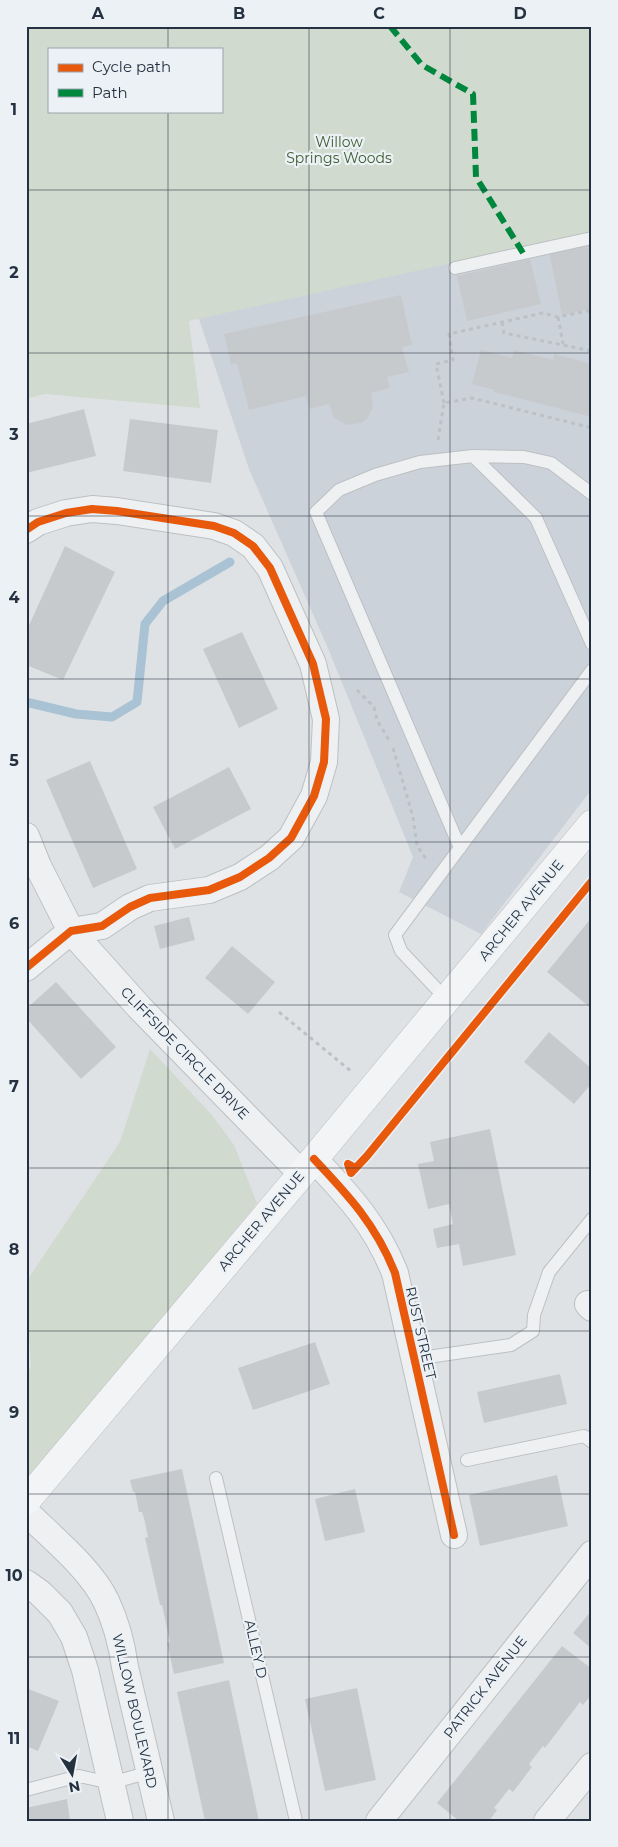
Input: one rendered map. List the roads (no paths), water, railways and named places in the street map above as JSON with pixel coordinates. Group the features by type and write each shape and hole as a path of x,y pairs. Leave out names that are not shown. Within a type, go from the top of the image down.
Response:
{"main road":[{"name":"ARCHER AVENUE","path":"26,1501 448,1000 592,824"}],"street":[{"path":"26,530 38,522 66,513 92,509 214,526 234,533 253,546 270,568 313,664 326,719 324,762 314,796 291,838 269,858 240,877 209,890 150,898 130,907 102,926 71,931 26,968"},
{"name":"CLIFFSIDE CIRCLE DRIVE","path":"26,836 38,866 71,931 146,1014 307,1166"},
{"name":"RUST STREET","path":"307,1166 357,1206 386,1249 395,1274 454,1535"},
{"name":"WILLOW BOULEVARD","path":"26,1512 77,1562 106,1600 122,1643 125,1667 161,1821"},
{"name":"PATRICK AVENUE","path":"379,1821 592,1554"},
{"path":"26,1583 40,1593 60,1613 74,1637 85,1670 120,1821"},
{"path":"547,1821 592,1766"}],"lane":[{"path":"455,268 592,238"},
{"path":"473,456 536,518 592,644"},
{"path":"460,848 316,512 339,490 375,475 420,462 473,456 524,457 551,463 592,494"},
{"path":"448,1000 401,951 396,935 592,670"},
{"path":"414,1359 511,1345 533,1331 534,1316 549,1272 592,1219"},
{"path":"467,1460 584,1436 592,1442"},
{"name":"ALLEY D","path":"216,1478 296,1821"},
{"path":"26,1790 79,1776 111,1782 150,1772"}],"waterway":[{"path":"26,702 76,714 112,717 137,702 145,624 163,601 230,562"}],"park label":[{"name":"Willow Springs Woods","path":"339,150"}]}
